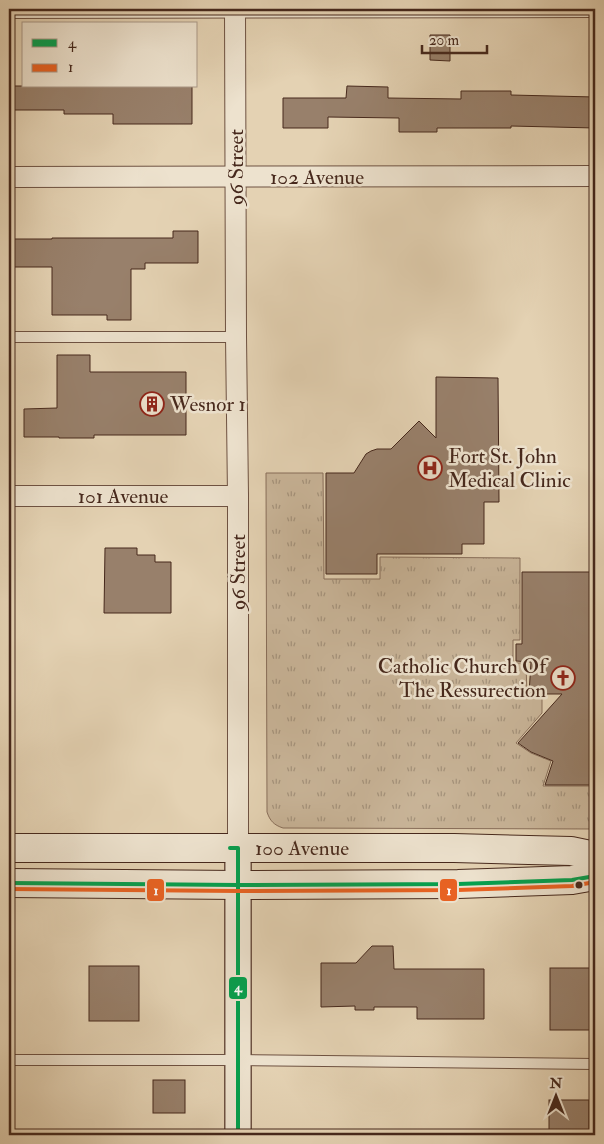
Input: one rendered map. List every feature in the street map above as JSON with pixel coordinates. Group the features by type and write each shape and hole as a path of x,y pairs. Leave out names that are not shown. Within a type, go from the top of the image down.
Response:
{"main road":[{"name":"100 Avenue","path":"9,848 454,848 571,851 595,856"},
{"name":"100 Avenue","path":"9,883 458,884 572,880 595,876"}],"street":[{"name":"96 Street","path":"235,11 238,496 238,1135"},
{"name":"102 Avenue","path":"9,177 595,176"},
{"name":"101 Avenue","path":"9,496 238,496"}],"lane":[{"path":"9,13 235,11 595,12"},
{"path":"9,337 236,337"},
{"path":"9,1060 238,1060 595,1064"}],"green space":[{"path":"266,473 323,473 324,579 380,579 380,557 520,558 520,640 513,640 513,663 526,663 527,696 542,697 542,713 516,743 531,753 551,761 543,786 595,786 595,829 283,828 273,822 267,812"}],"building":[{"path":"430,35 450,35 450,61 430,60"},
{"path":"10,86 22,86 22,88 192,88 192,124 113,124 113,114 64,114 64,110 10,110"},
{"path":"347,86 388,87 388,98 461,99 461,91 511,91 511,95 595,97 595,128 511,126 511,128 437,128 437,132 399,132 399,118 328,117 328,128 283,128 283,98 346,98"},
{"path":"173,231 198,231 198,263 145,263 145,269 131,269 131,320 107,320 107,315 52,315 52,267 9,267 9,239 173,238"},
{"path":"57,355 90,355 90,372 186,372 186,435 94,435 94,438 24,437 24,409 57,408"},
{"name":"Fort St. John Medical Clinic","path":"436,377 498,378 499,502 484,502 484,544 462,544 462,554 377,554 377,574 326,574 326,473 354,473 366,454 377,449 391,449 419,421 436,438"},
{"path":"105,548 137,548 137,555 155,555 155,562 171,562 171,613 104,613"},
{"name":"Catholic Church Of The Ressurection","path":"522,572 595,572 595,785 545,785 553,761 531,752 518,743 562,694 529,694 531,662 516,661 516,644 522,644"},
{"path":"372,946 393,946 394,969 484,969 484,1019 417,1019 417,1007 374,1007 374,1010 355,1010 355,1006 321,1007 321,963 356,963"},
{"path":"89,966 139,966 139,1021 89,1021"},
{"path":"550,968 595,968 595,1030 550,1030"},
{"path":"153,1080 185,1080 185,1113 153,1113"},
{"path":"549,1100 589,1100 589,1135 549,1135"}],"transit line":[{"name":"4","path":"230,848 238,848 238,1135"},
{"name":"4","path":"9,883 458,884 572,880 595,876"},
{"name":"1","path":"9,889 458,890 572,886 595,882"}],"place":[{"name":"Wesnor 1","path":"152,404"},
{"name":"Fort St. John Medical Clinic","path":"430,468"},
{"name":"Catholic Church Of The Ressurection","path":"563,678"}]}
